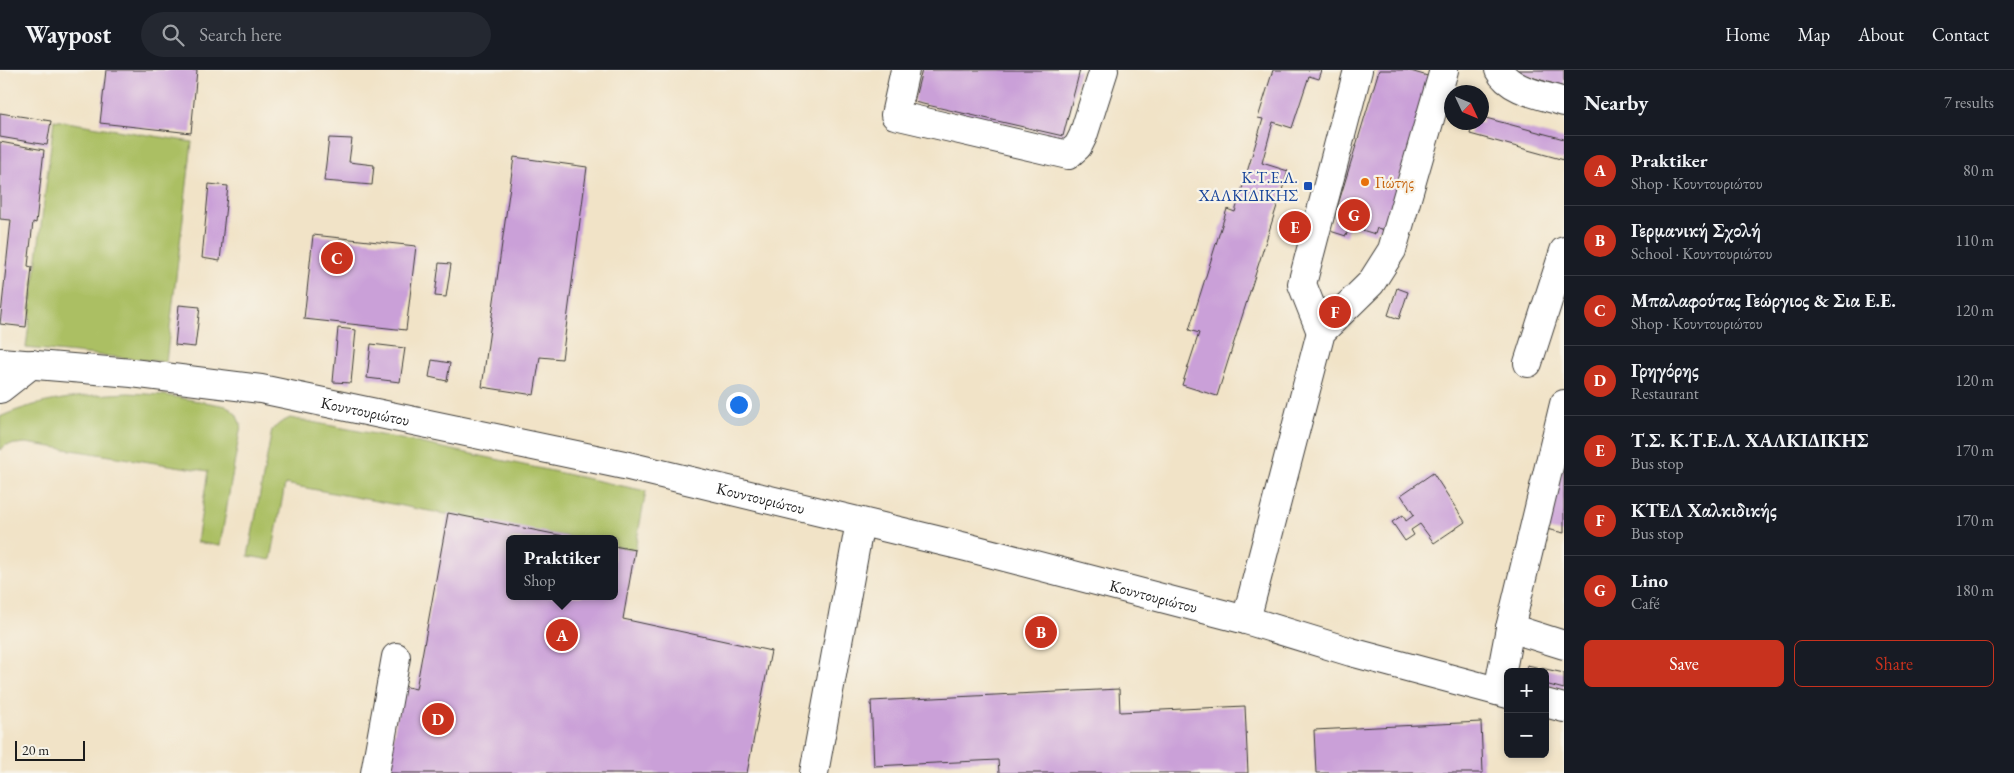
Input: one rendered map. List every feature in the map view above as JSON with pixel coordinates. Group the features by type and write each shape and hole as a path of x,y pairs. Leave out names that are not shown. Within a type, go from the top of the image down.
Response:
{"street":[{"path":"905,70 895,115 1068,155 1078,146 1084,136 1104,70"},
{"path":"1321,332 1302,284 1358,70"},
{"path":"1246,620 1321,332 1371,283 1392,250 1444,70"},
{"path":"1499,70 1504,79 1514,86 1564,102"},
{"path":"1528,363 1564,251"},
{"name":"Κουντουριώτου","path":"0,362 132,373 261,390 624,465 966,547 1246,620 1351,652 1503,693"},
{"path":"0,389 32,364"},
{"path":"1503,693 1510,628 1564,404"},
{"path":"814,773 860,522"},
{"path":"1510,628 1564,645"},
{"path":"375,773 396,657"},
{"path":"1549,704 1564,708"}],"green space":[{"path":"54,120 192,142 166,362 26,348"},
{"path":"128,393 164,395 227,406 236,414 241,425 220,546 197,542 208,471 26,443 6,445 0,450 0,417 31,406 63,399"},
{"path":"290,418 396,438 646,491 635,550 618,547 618,535 558,535 285,484 271,560 248,556 272,430"}],"building":[{"path":"106,70 197,70 191,133 100,123"},
{"path":"922,70 1080,70 1063,136 914,102"},
{"path":"1273,70 1322,70 1319,79 1309,76 1292,128 1273,122 1262,163 1288,171 1217,396 1182,385 1199,333 1189,330 1227,209 1235,212 1263,119 1258,118"},
{"path":"1379,70 1407,70 1431,77 1385,230 1377,228 1375,234 1349,226 1346,236 1330,231"},
{"path":"1508,70 1564,70 1564,87"},
{"path":"0,113 51,121 47,145 0,137"},
{"path":"1489,119 1564,139 1564,160 1470,134 1471,130 1489,130"},
{"path":"329,138 352,139 349,162 374,165 372,185 324,181"},
{"path":"0,142 44,150 36,223 33,222 28,266 32,267 26,327 0,324 11,220 0,219"},
{"path":"514,157 587,167 562,359 540,357 534,395 482,387"},
{"path":"209,184 228,186 220,261 202,258"},
{"path":"313,235 416,246 406,330 304,319"},
{"path":"439,263 451,264 446,297 435,296"},
{"path":"1397,288 1408,292 1399,319 1388,315"},
{"path":"179,305 200,307 195,347 175,345"},
{"path":"338,328 356,330 351,383 333,382"},
{"path":"371,344 405,348 400,382 367,378"},
{"path":"432,360 450,363 447,381 429,377"},
{"path":"1564,458 1564,533 1546,529"},
{"path":"1433,473 1465,522 1434,543 1420,524 1411,530 1414,535 1405,541 1392,522 1403,515 1406,521 1414,515 1401,495"},
{"path":"448,513 559,535 506,535 506,600 618,600 618,547 635,550 623,619 771,651 747,773 386,773 403,686 416,689"},
{"path":"1527,665 1541,668 1526,668"},
{"path":"1549,670 1564,673 1564,689 1549,685"},
{"path":"1119,689 1120,712 1245,706 1248,773 999,773 998,760 874,766 871,701"},
{"path":"1481,722 1483,773 1316,773 1314,730"}],"place":[{"name":"Γιώτης","path":"1365,182"},
{"name":"Κ.Τ.Ε.Λ. ΧΑΛΚΙΔΙΚΗΣ","path":"1308,186"},
{"name":"Lino","path":"1354,215"},
{"name":"Τ.Σ. Κ.Τ.Ε.Λ. ΧΑΛΚΙΔΙΚΗΣ","path":"1295,227"},
{"name":"Μπαλαφούτας Γεώργιος & Σια Ε.Ε.","path":"337,258"},
{"name":"ΚΤΕΛ Χαλκιδικής","path":"1335,312"},
{"name":"Γερμανική Σχολή","path":"1041,632"},
{"name":"Praktiker","path":"562,635"},
{"name":"Γρηγόρης","path":"438,719"}]}
